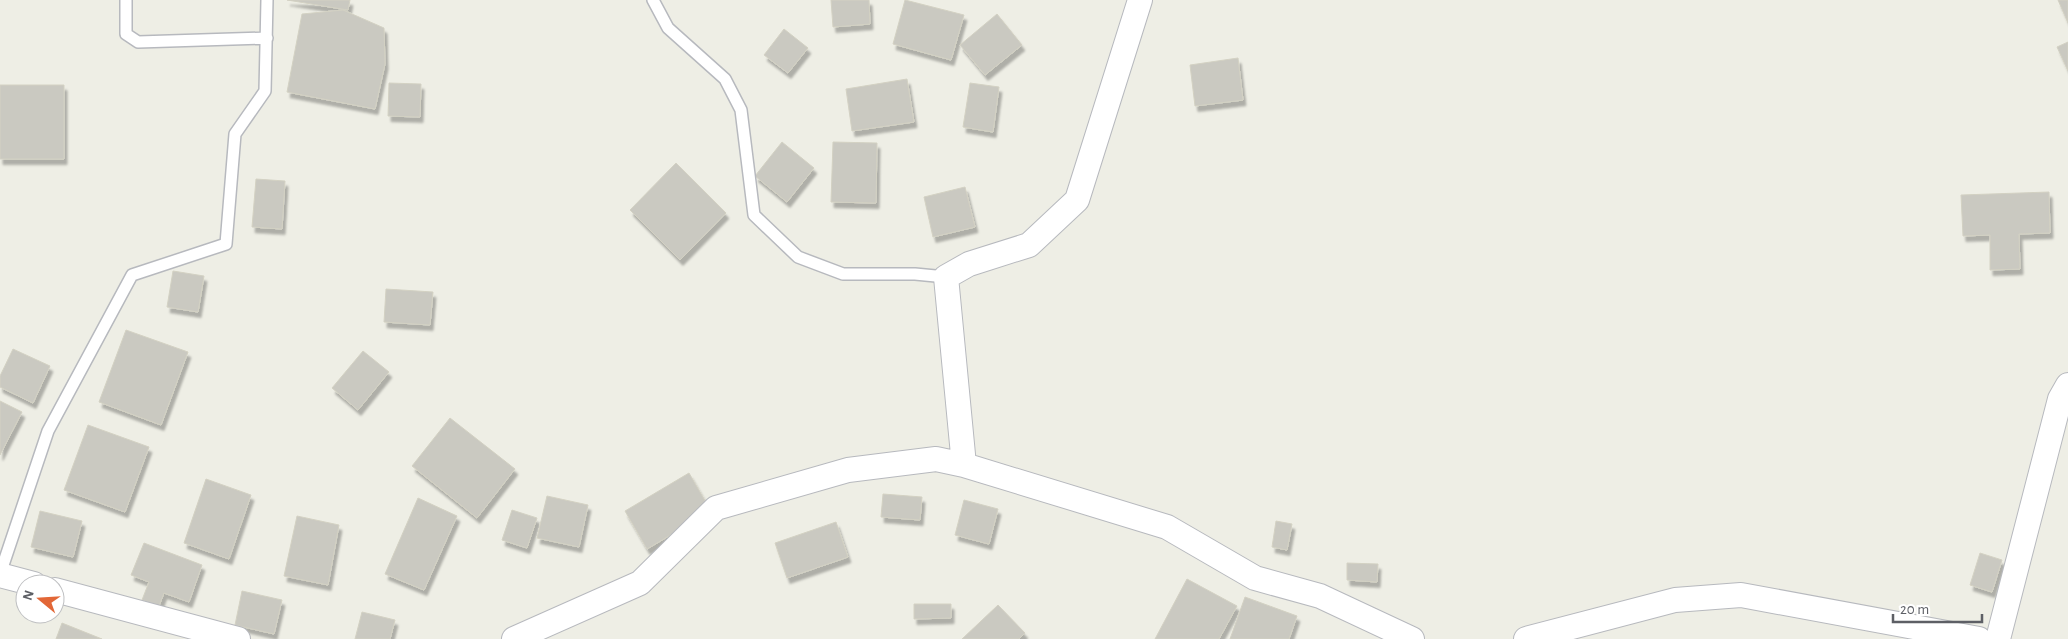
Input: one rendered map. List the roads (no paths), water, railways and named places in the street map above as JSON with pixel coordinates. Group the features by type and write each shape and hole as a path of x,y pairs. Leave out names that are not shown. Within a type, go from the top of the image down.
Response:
{"street":[{"path":"964,465 946,277 969,264 1029,245 1077,200 1140,0"},
{"path":"1998,639 2060,399 2068,385"},
{"path":"514,639 640,583 716,508 848,470 936,459 964,465 1167,527 1254,578 1320,596 1412,639"},
{"path":"0,574 15,578"},
{"path":"65,593 238,639"},
{"path":"1526,639 1675,600 1740,595 1979,639"}],"lane":[{"path":"126,0 126,34 138,42 266,38"},
{"path":"0,574 48,431 132,275 226,244 235,134 265,91 267,0"},
{"path":"654,0 668,28 725,79 741,110 754,215 798,257 843,274 915,274 946,277"}]}
